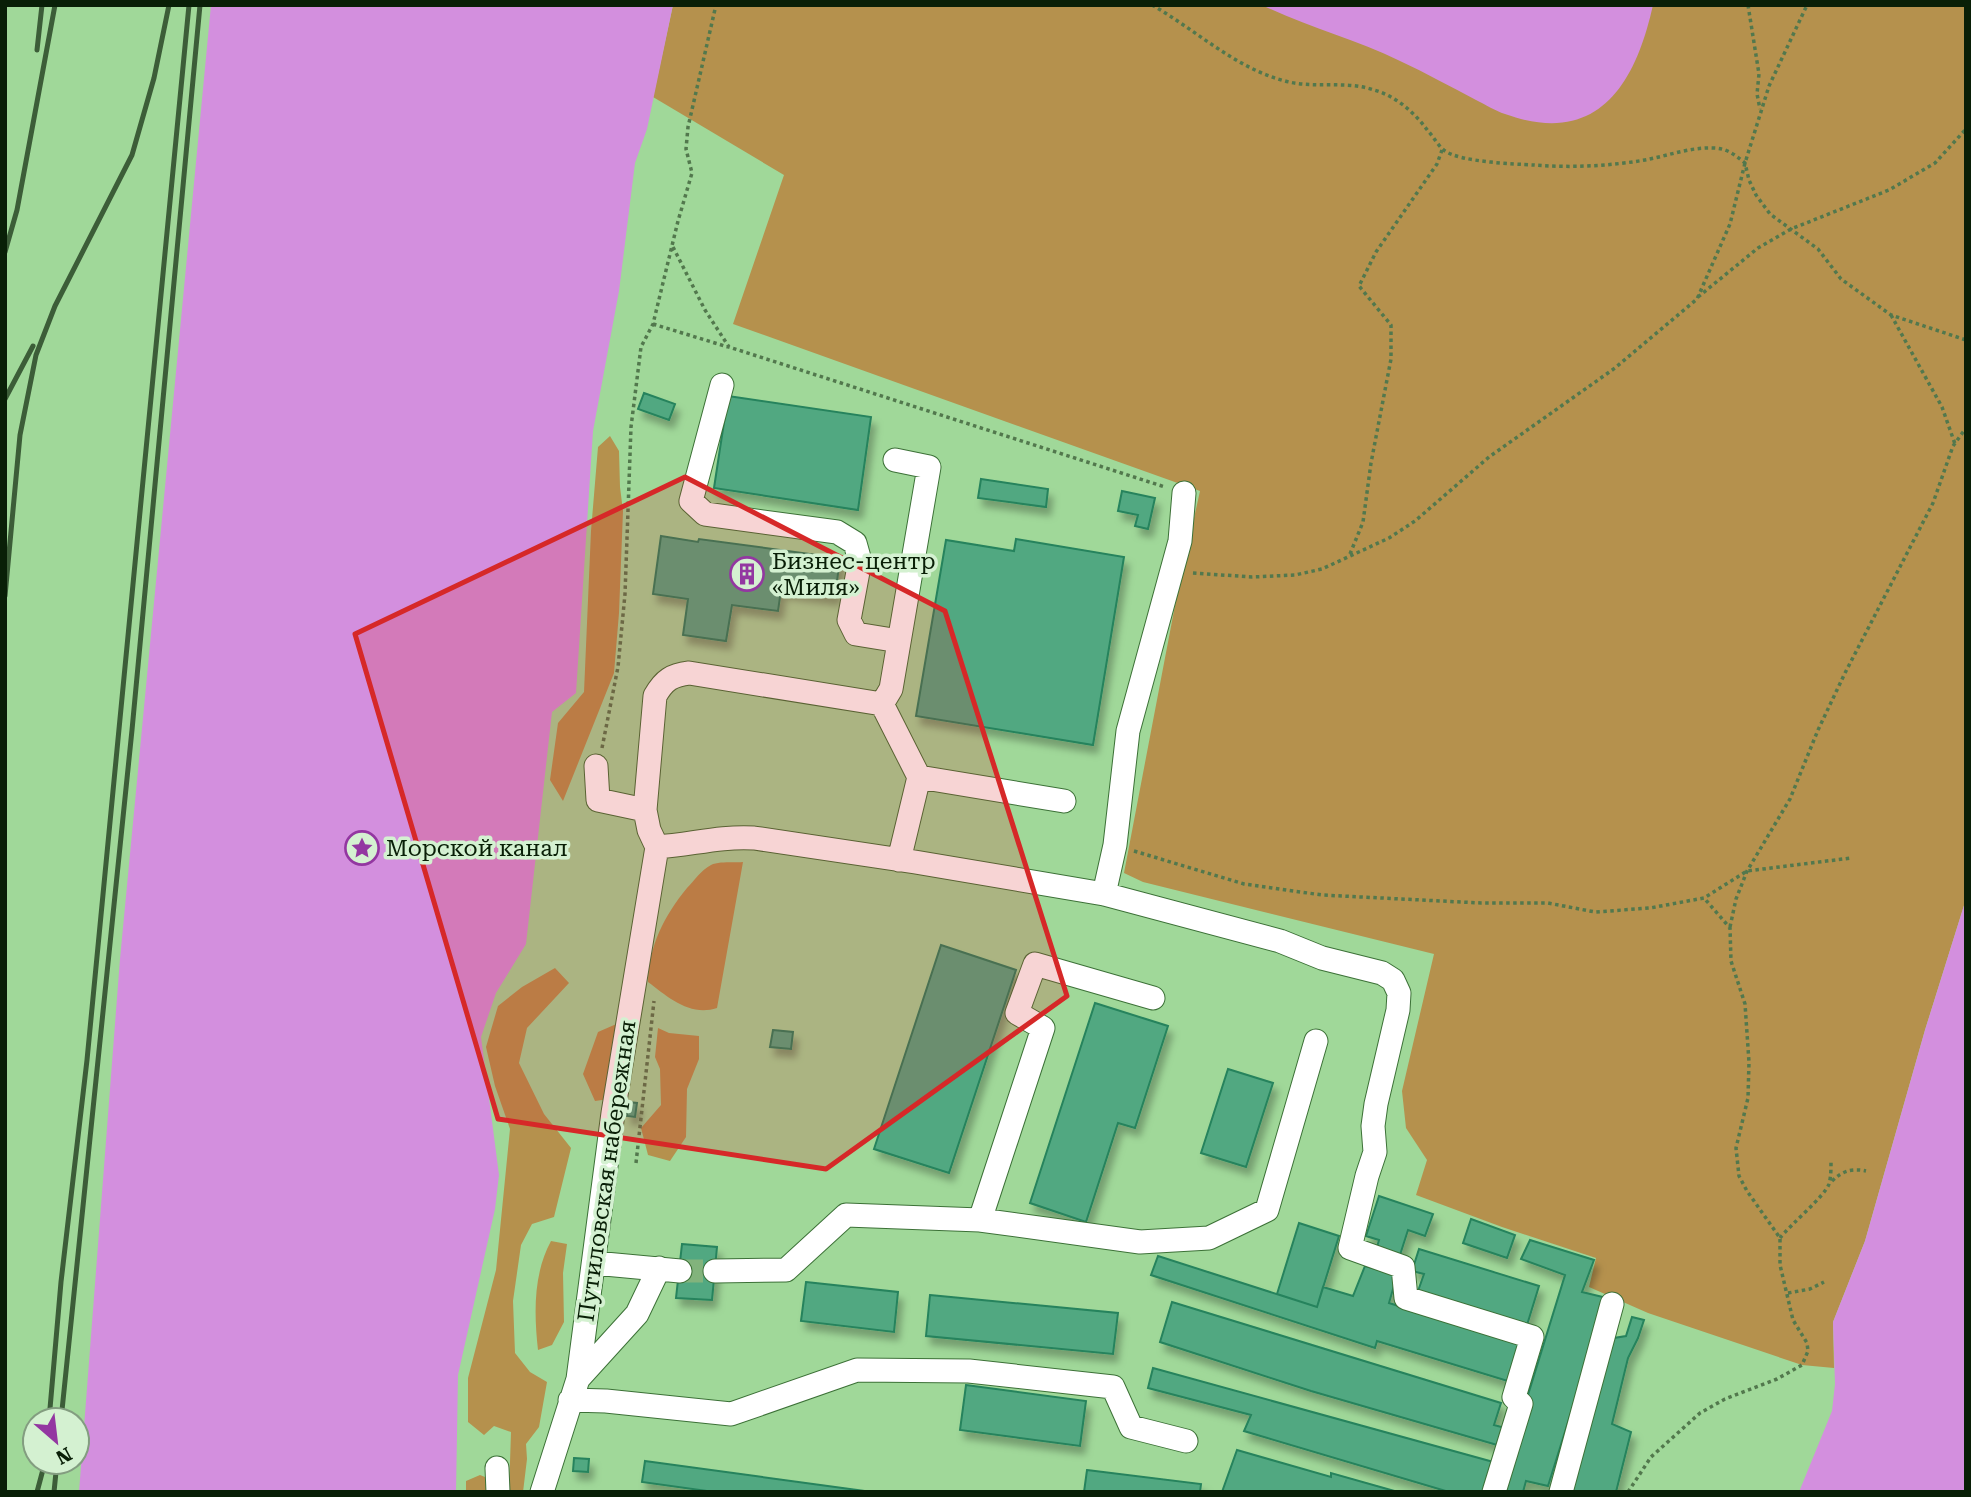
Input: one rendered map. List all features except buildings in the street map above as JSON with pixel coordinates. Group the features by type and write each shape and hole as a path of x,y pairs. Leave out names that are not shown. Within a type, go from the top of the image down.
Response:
{"street":[{"path":"722,385 691,501 705,514 837,532 855,543 860,561 849,620 856,634 899,642"},
{"path":"882,704 891,690 929,467 895,460"},
{"path":"1104,894 1115,845 1128,731 1180,541 1184,493"},
{"path":"882,704 690,673 674,675 663,683 655,696 645,810 649,830 657,847 678,846 728,836 754,838 1104,894 1280,941 1322,958 1382,973 1393,980 1399,993 1398,1010 1376,1104 1373,1126 1375,1152 1350,1248 1403,1267 1406,1298 1532,1336 1514,1396 1521,1404 1494,1492"},
{"path":"882,704 919,777 899,860"},
{"path":"596,766 598,800 645,810"},
{"path":"919,777 1064,801"},
{"name":"Путиловская набережная","path":"542,1492 574,1389 631,996 657,847"},
{"path":"980,1220 1043,1028 1017,1013 1035,964 1153,998"},
{"path":"715,1271 786,1270 846,1215 980,1220 1140,1242 1209,1238 1267,1210 1315,1041"},
{"path":"593,1263 670,1270 574,1389 606,1401 731,1414 857,1370 969,1370 1113,1387 1131,1427 1186,1441"},
{"path":"1561,1492 1612,1304"},
{"path":"497,1468 498,1492"}],"path":[{"path":"596,766 606,739 618,667 625,582 631,427 641,347 653,324 692,173 686,149 688,127 716,5"},
{"path":"1152,5 1222,52 1252,69 1283,81 1300,85 1341,84 1374,89 1394,98 1410,111 1442,150 1455,157 1536,166 1624,163 1689,150 1726,149 1745,163 1756,195 1770,214 1818,249 1842,279 1891,315 1966,340"},
{"path":"1748,5 1759,74 1757,94 1760,111"},
{"path":"1697,299 1730,224 1745,163 1769,86 1807,5"},
{"path":"1170,573 1252,578 1295,575 1322,569 1389,538 1415,521 1489,457 1615,368 1758,248 1791,229 1889,190 1935,163 1966,129"},
{"path":"1350,556 1363,522 1371,463 1391,359 1391,325 1359,286 1376,251 1437,164 1442,150"},
{"path":"672,245 705,310 729,347"},
{"path":"1891,315 1942,407 1955,444"},
{"path":"653,324 1184,493"},
{"path":"1628,1492 1651,1457 1700,1413 1726,1399 1777,1379 1802,1365 1807,1356 1807,1343 1793,1320 1780,1265 1780,1237 1746,1191 1737,1164 1736,1148 1748,1098 1749,1038 1745,1004 1731,961 1730,928 1736,899 1747,872 1790,799 1845,673 1934,502 1955,444 1966,428"},
{"path":"1115,845 1244,884 1322,895 1481,903 1548,903 1595,912 1650,908 1703,898 1747,872 1851,858"},
{"path":"1703,898 1730,928"},
{"path":"631,996 655,1002 636,1163"},
{"path":"1830,1182 1831,1162"},
{"path":"1780,1237 1794,1220 1825,1192 1840,1172 1856,1169 1866,1171"},
{"path":"1788,1293 1810,1289 1824,1282"}],"highlighted area":[{"path":"685,477 945,611 1067,996 826,1169 498,1119 355,634"}],"shaded area":[{"name":"Морской канал","path":"211,5 673,5 647,129 635,163 619,291 593,431 576,693 552,712 526,944 496,993 481,1037 499,1175 495,1209 458,1375 456,1492 79,1492 80,1476 91,1476 91,1406 86,1406 120,959"},
{"path":"673,5 1966,5 1966,899 1925,1030 1865,1241 1833,1322 1834,1368 1802,1365 1648,1313 1589,1287 1596,1258 1416,1195 1427,1160 1406,1128 1402,1091 1434,954 1143,882 1124,873 1177,595 1200,491 733,324 784,175 653,97"},
{"path":"1262,5 1653,5 1635,61 1623,84 1607,102 1588,115 1564,122 1537,122 1501,113 1383,53"},
{"path":"610,436 619,451 623,511 614,673 563,801 550,780 558,723 584,692 591,531 598,447"},
{"path":"743,862 717,1008 689,1008 648,982 651,956 659,932 671,909 707,867"},
{"path":"1966,899 1966,1492 1799,1492 1832,1411 1835,1384 1833,1322 1865,1241 1925,1030"},
{"path":"555,968 569,983 527,1028 519,1063 544,1114 571,1148 554,1217 532,1224 521,1245 513,1301 515,1353 530,1372 547,1382 539,1427 526,1444 523,1492 509,1492 511,1432 494,1426 484,1435 468,1422 468,1378 496,1270 510,1129 495,1086 486,1047 498,1006 522,987"},
{"path":"621,1022 609,1099 595,1101 583,1074 598,1032"},
{"path":"658,1028 669,1033 699,1036 699,1059 687,1089 686,1137 670,1161 648,1155 641,1128 661,1105 660,1069 655,1057"},
{"path":"551,1241 567,1244 563,1273 564,1322 552,1345 538,1350 536,1294 541,1267"},
{"path":"480,1475 490,1479 490,1492 466,1492 466,1481"}],"tunnel":[{"path":"680,1271 715,1271"}],"railway":[{"path":"37,50 42,5"},
{"path":"5,252 17,210 55,5"},
{"path":"5,596 20,435 36,355 55,306 132,155 154,78 169,5"},
{"path":"50,1406 61,1282 87,1060 189,5"},
{"path":"62,1406 132,730 200,5"},
{"path":"5,399 33,346"},
{"path":"37,1492 41,1476"},
{"path":"54,1492 56,1476"}],"place":[{"name":"Бизнес-центр «Миля»","path":"747,574"},
{"name":"Морской канал","path":"362,848"}]}
